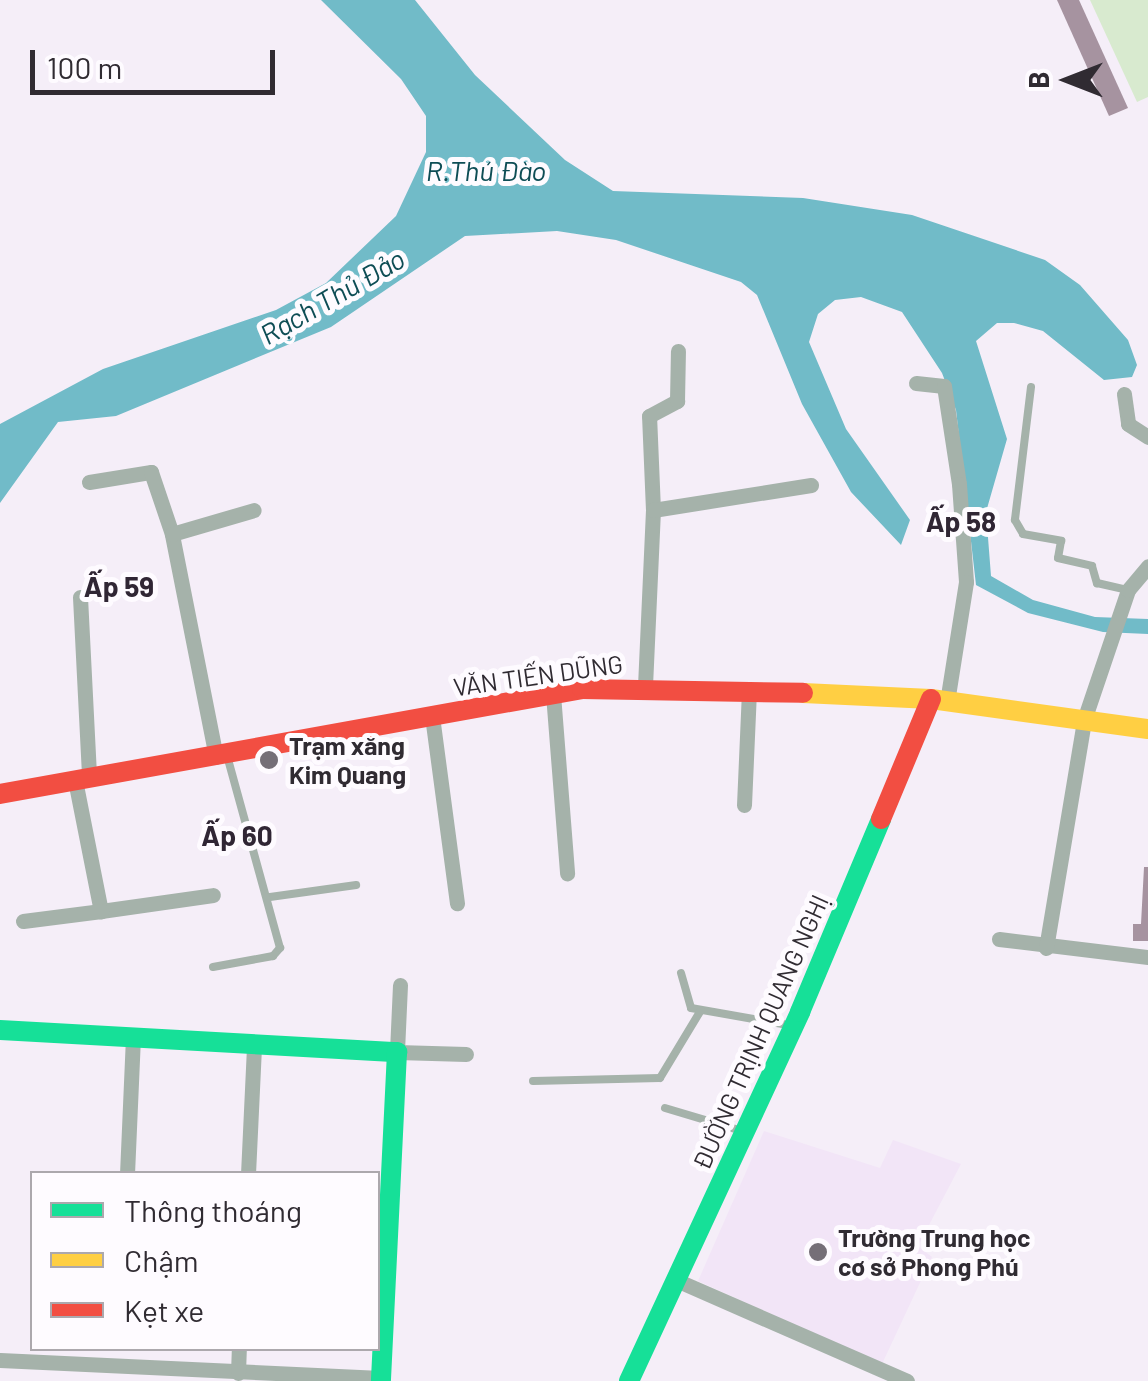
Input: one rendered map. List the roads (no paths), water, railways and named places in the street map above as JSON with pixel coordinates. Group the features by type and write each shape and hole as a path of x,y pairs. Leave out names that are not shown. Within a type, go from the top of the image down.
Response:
{"main road":[{"name":"VĂN TIẾN DŨNG","path":"0,794 553,694 645,686 939,701 1148,729"},
{"name":"ĐƯỜNG TRỊNH QUANG NGHỊ","path":"629,1381 939,701"},
{"path":"0,1030 397,1052 381,1380"}],"street":[{"path":"645,686 652,510 649,416 677,402 678,351"},
{"path":"916,383 944,386 959,484 966,582 939,701"},
{"path":"1124,394 1128,424 1148,437"},
{"path":"89,482 151,472 172,534 221,756"},
{"path":"652,510 810,485"},
{"path":"172,534 254,510"},
{"path":"1046,948 1084,720 1128,590 1148,566"},
{"path":"80,597 82,778 102,911"},
{"path":"744,805 750,690"},
{"path":"553,694 567,873"},
{"path":"432,716 456,903"},
{"path":"23,921 213,895"},
{"path":"999,939 1148,958"},
{"path":"400,984 397,1052 466,1054"},
{"path":"127,1171 133,1039"},
{"path":"248,1171 254,1046"},
{"path":"676,1280 907,1381"},
{"path":"119,1368 120,1351"},
{"path":"238,1374 239,1351"},
{"path":"0,1360 381,1380"}],"lane":[{"path":"1031,387 1014,520 1023,534 1061,541 1058,558 1092,566 1097,583 1128,590"},
{"path":"213,967 277,955 270,896 252,856 221,756"},
{"path":"270,896 356,885"},
{"path":"681,974 691,1008 793,1026"},
{"path":"533,1081 660,1078 701,1010"},
{"path":"666,1108 744,1132"}],"water":[{"name":"R.Thú Đào","path":"321,0 415,0 475,75 565,160 613,191 803,198 912,215 1045,260 1080,285 1128,340 1137,365 1132,377 1104,380 1043,331 1014,323 997,323 976,341 1007,439 986,512 991,576 1033,600 1095,617 1148,619 1148,634 1103,632 1028,613 976,585 956,410 942,373 902,312 861,297 835,300 818,314 809,342 846,429 910,520 901,545 851,492 802,404 757,295 741,282 616,240 557,231 465,236 331,327 116,416 58,422 0,503 0,424 103,369 276,310 326,283 396,216 426,152 426,116 401,79"}],"place":[{"name":"Trạm xăng Kim Quang","path":"269,760"},
{"name":"Trường Trung học cơ sở Phong Phú","path":"818,1252"}],"district":[{"name":"Ấp 58","path":"961,521"},
{"name":"Ấp 59","path":"119,586"},
{"name":"Ấp 60","path":"237,835"}],"water label":[{"name":"Rạch Thủ Đảo","path":"332,296"}]}
